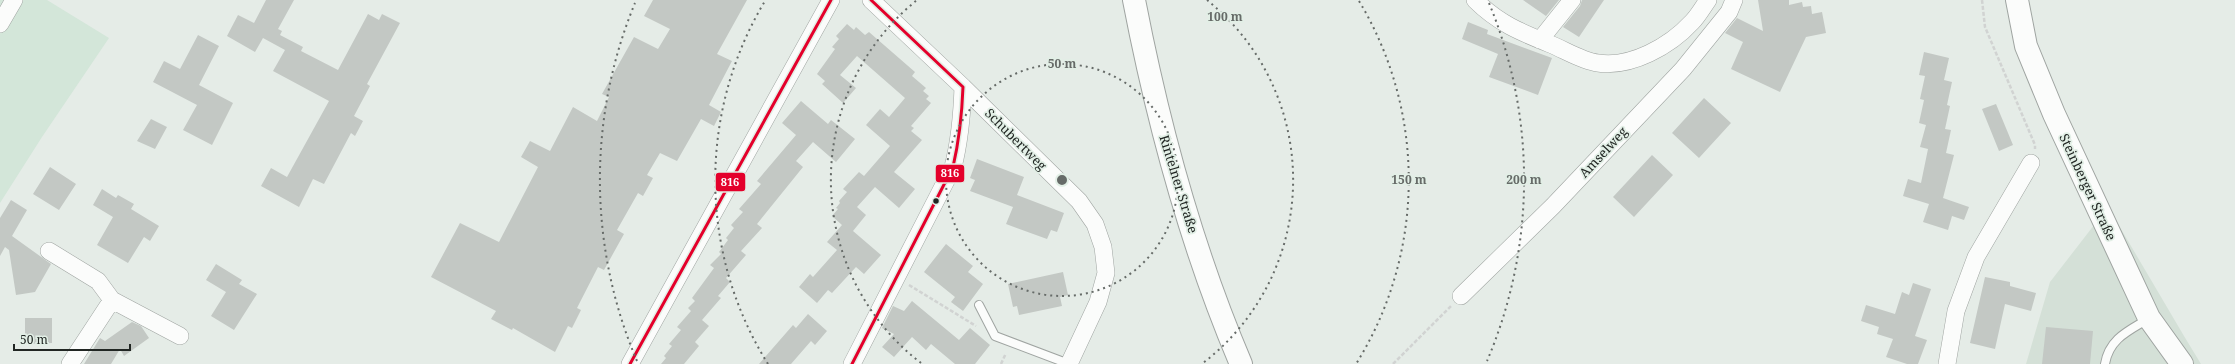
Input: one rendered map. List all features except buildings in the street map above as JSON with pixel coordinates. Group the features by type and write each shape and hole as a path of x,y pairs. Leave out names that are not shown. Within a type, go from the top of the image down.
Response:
{"street":[{"path":"0,24 14,0"},
{"path":"630,364 831,0"},
{"name":"Schubertweg","path":"871,0 963,87 1079,201 1095,224 1103,247 1106,273 1098,302 1069,364"},
{"name":"Rintelner Straße","path":"1134,0 1160,118 1184,207 1241,364"},
{"path":"1475,0 1491,16 1514,30 1597,63 1620,64 1641,56 1670,41 1692,22 1708,0"},
{"path":"1540,40 1572,0"},
{"name":"Amselweg","path":"1461,296 1553,206 1683,69 1730,12 1734,0"},
{"name":"Steinberger Straße","path":"2016,0 2026,46 2039,82 2148,318 2182,364"},
{"path":"852,364 953,167 959,143 963,87"},
{"path":"1947,364 1956,311 1976,256 2031,163"},
{"path":"49,251 98,281 112,300 180,336"},
{"path":"70,364 112,300"}],"lane":[{"path":"979,306 994,336 1069,364"},
{"path":"2105,364 2107,350 2122,334 2148,318"}],"path":[{"path":"1982,0 1985,27 2035,145 2031,163"},
{"path":"897,277 956,315 994,336"},
{"path":"1393,364 1461,296"}],"shaded area":[{"path":"2108,207 2201,364 2026,364 2050,282"}],"green space":[{"path":"0,0 47,0 109,38 42,137 0,203"}],"transit line":[{"name":"816","path":"630,364 831,0"},
{"name":"816","path":"852,364 953,167 959,137 963,97 963,87 871,0"}]}
